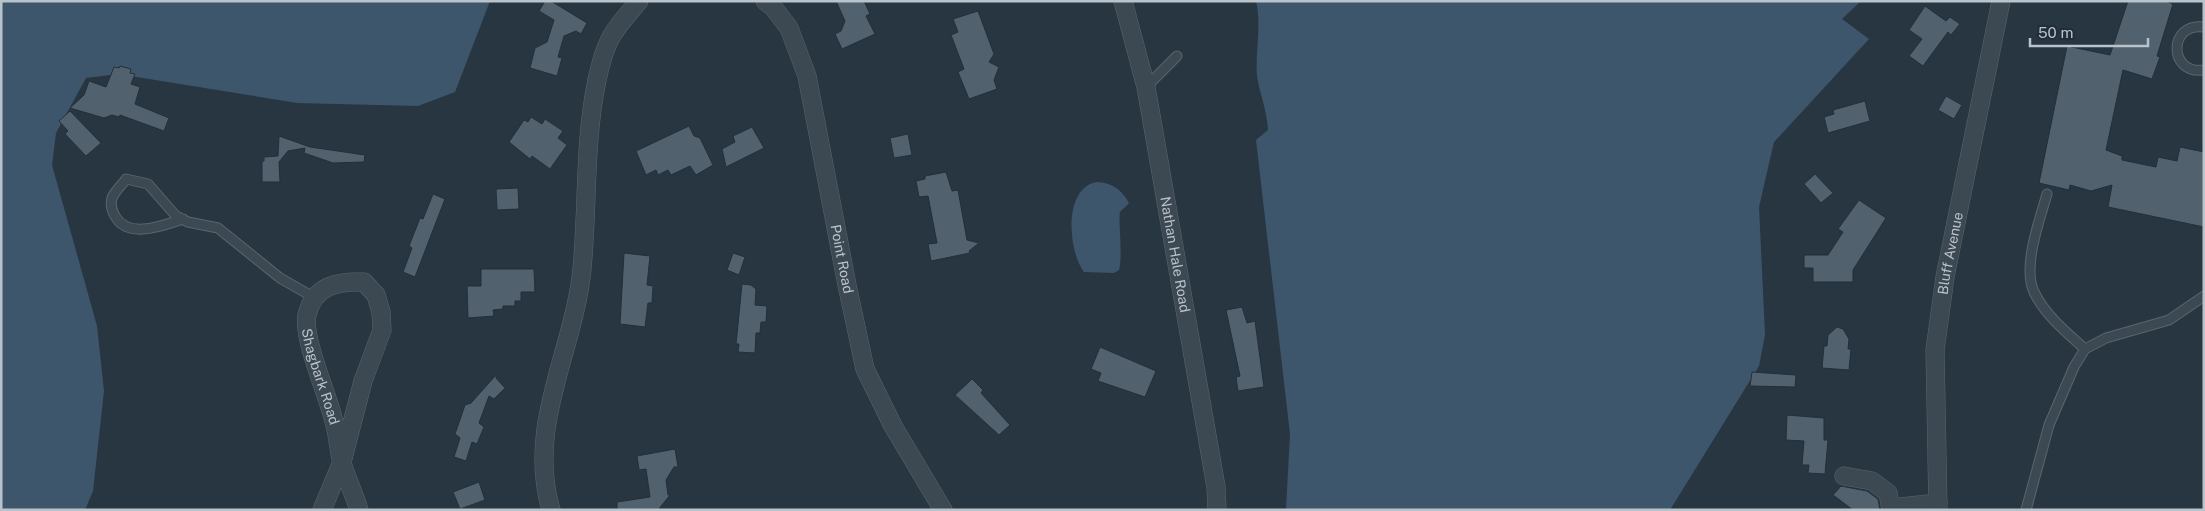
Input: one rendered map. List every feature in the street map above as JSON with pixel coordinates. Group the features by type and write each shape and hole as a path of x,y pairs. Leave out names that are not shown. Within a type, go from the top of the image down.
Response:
{"street":[{"path":"550,510 547,497 543,441 552,388 568,337 582,271 588,134 597,79 612,34 639,1"},
{"name":"Point Road","path":"765,1 774,7 789,28 807,76 847,286 865,368 893,426 943,510"},
{"name":"Nathan Hale Road","path":"1123,1 1146,87 1216,487 1217,510"},
{"name":"Bluff Avenue","path":"1938,506 1935,350 1945,277 2001,1"},
{"name":"Shagbark Road","path":"342,462 363,381 382,330 381,312 376,295 364,282 343,281 323,289 307,315 306,330 334,419 342,462 359,510"},
{"path":"322,510 342,462"},
{"path":"1844,476 1872,481 1888,493 1891,509 1938,506"}],"lane":[{"path":"2204,27 2188,29 2182,33 2176,46 2177,54 2185,66 2191,69 2204,70"},
{"path":"1146,87 1177,56"},
{"path":"184,219 157,228 132,229 118,222 111,209 112,198 126,179 148,184 176,216 218,228 280,278 316,298"},
{"path":"2047,194 2035,237 2029,275 2033,291 2050,317 2085,349"},
{"path":"2026,510 2049,425 2074,366 2085,349 2106,338 2169,320 2204,296"}],"water":[{"path":"1,1 490,1 455,92 418,106 297,103 118,74 86,78 56,133 52,165 97,326 104,391 93,491 85,510 1,510"},
{"path":"1256,1 1861,1 1842,19 1869,39 1774,142 1759,207 1765,335 1759,366 1670,510 1286,510 1290,434 1256,140 1268,130 1257,76 1258,10"},
{"path":"1096,182 1116,188 1129,203 1120,212 1120,264 1119,270 1114,273 1084,272 1074,250 1072,236 1073,208 1078,196 1085,187"}],"building":[{"path":"545,1 551,1 587,23 581,34 576,31 564,36 558,57 562,58 557,76 530,68 535,48 547,42 554,20 539,11"},
{"path":"836,1 864,1 870,14 866,16 875,34 842,49 835,34 841,31 845,21"},
{"path":"2128,1 2166,1 2173,4 2157,56 2160,57 2152,79 2123,70 2106,150 2122,156 2122,160 2156,167 2158,157 2177,161 2180,147 2204,152 2204,227 2108,207 2112,185 2091,191 2070,185 2069,190 2039,183 2067,46 2110,55"},
{"path":"1925,6 1946,21 1950,17 1960,24 1951,35 1948,32 1923,66 1909,56 1922,39 1909,30"},
{"path":"978,11 994,54 989,62 999,67 994,80 997,89 969,99 958,72 964,69 951,35 958,32 953,19"},
{"path":"120,66 131,69 130,73 135,74 131,84 140,87 135,104 169,118 164,131 120,115 119,117 112,115 104,118 70,108 84,95 89,81 106,87 114,67 119,68"},
{"path":"1946,96 1962,105 1954,119 1938,110"},
{"path":"1865,101 1870,121 1828,133 1824,117 1834,114 1833,110"},
{"path":"70,111 101,143 86,156 65,134 68,131 59,121"},
{"path":"531,117 542,124 545,119 563,131 558,138 567,145 550,169 532,156 530,159 509,142 524,120 528,122"},
{"path":"689,126 694,136 700,138 713,165 696,175 690,166 671,175 668,170 658,175 656,170 646,175 636,151"},
{"path":"752,127 764,148 726,167 722,149 735,142 733,136"},
{"path":"908,134 912,155 894,158 890,138"},
{"path":"279,136 310,147 365,155 364,162 333,163 304,153 305,148 288,151 279,162 280,182 262,182 262,161 264,161 264,157 278,156"},
{"path":"946,172 952,191 958,190 967,240 979,243 969,251 970,253 931,261 928,244 937,243 928,196 919,197 916,181 925,179 925,176"},
{"path":"1815,174 1833,193 1821,203 1804,184"},
{"path":"518,188 519,209 497,210 496,189"},
{"path":"433,194 445,199 415,277 403,272 412,248 409,246 420,218 423,219"},
{"path":"1859,200 1886,218 1853,270 1853,282 1813,282 1813,268 1804,268 1804,255 1828,255 1843,232 1838,229"},
{"path":"624,253 650,256 647,285 653,286 652,303 648,303 645,327 620,324"},
{"path":"733,253 745,257 739,275 727,270"},
{"path":"481,269 534,269 535,292 521,292 521,301 515,301 515,306 503,306 503,309 493,310 494,316 468,318 467,286 481,286"},
{"path":"742,284 751,285 756,289 755,305 767,306 766,322 761,322 760,333 756,333 755,353 738,352 739,344 736,344"},
{"path":"1242,307 1247,323 1255,321 1264,387 1238,391 1236,377 1240,376 1226,310"},
{"path":"1837,327 1843,329 1849,339 1848,349 1851,349 1849,370 1822,368 1824,346 1827,346 1828,335"},
{"path":"1100,347 1156,371 1145,397 1098,381 1101,373 1091,369"},
{"path":"1752,372 1796,375 1795,387 1750,386"},
{"path":"496,375 496,378 505,388 494,399 489,396 479,423 484,427 477,444 472,442 466,461 454,457 460,438 455,434 465,405 471,403"},
{"path":"972,379 983,390 981,393 1010,425 999,435 955,395"},
{"path":"1787,415 1824,418 1824,440 1828,440 1825,474 1808,473 1809,465 1802,465 1804,441 1786,440"},
{"path":"675,449 678,467 674,467 666,480 668,495 670,495 658,510 617,510 617,502 650,497 646,469 639,470 637,456"},
{"path":"479,482 485,500 460,509 453,492"},
{"path":"1841,486 1867,491 1878,499 1880,510 1853,510 1833,495"}]}
